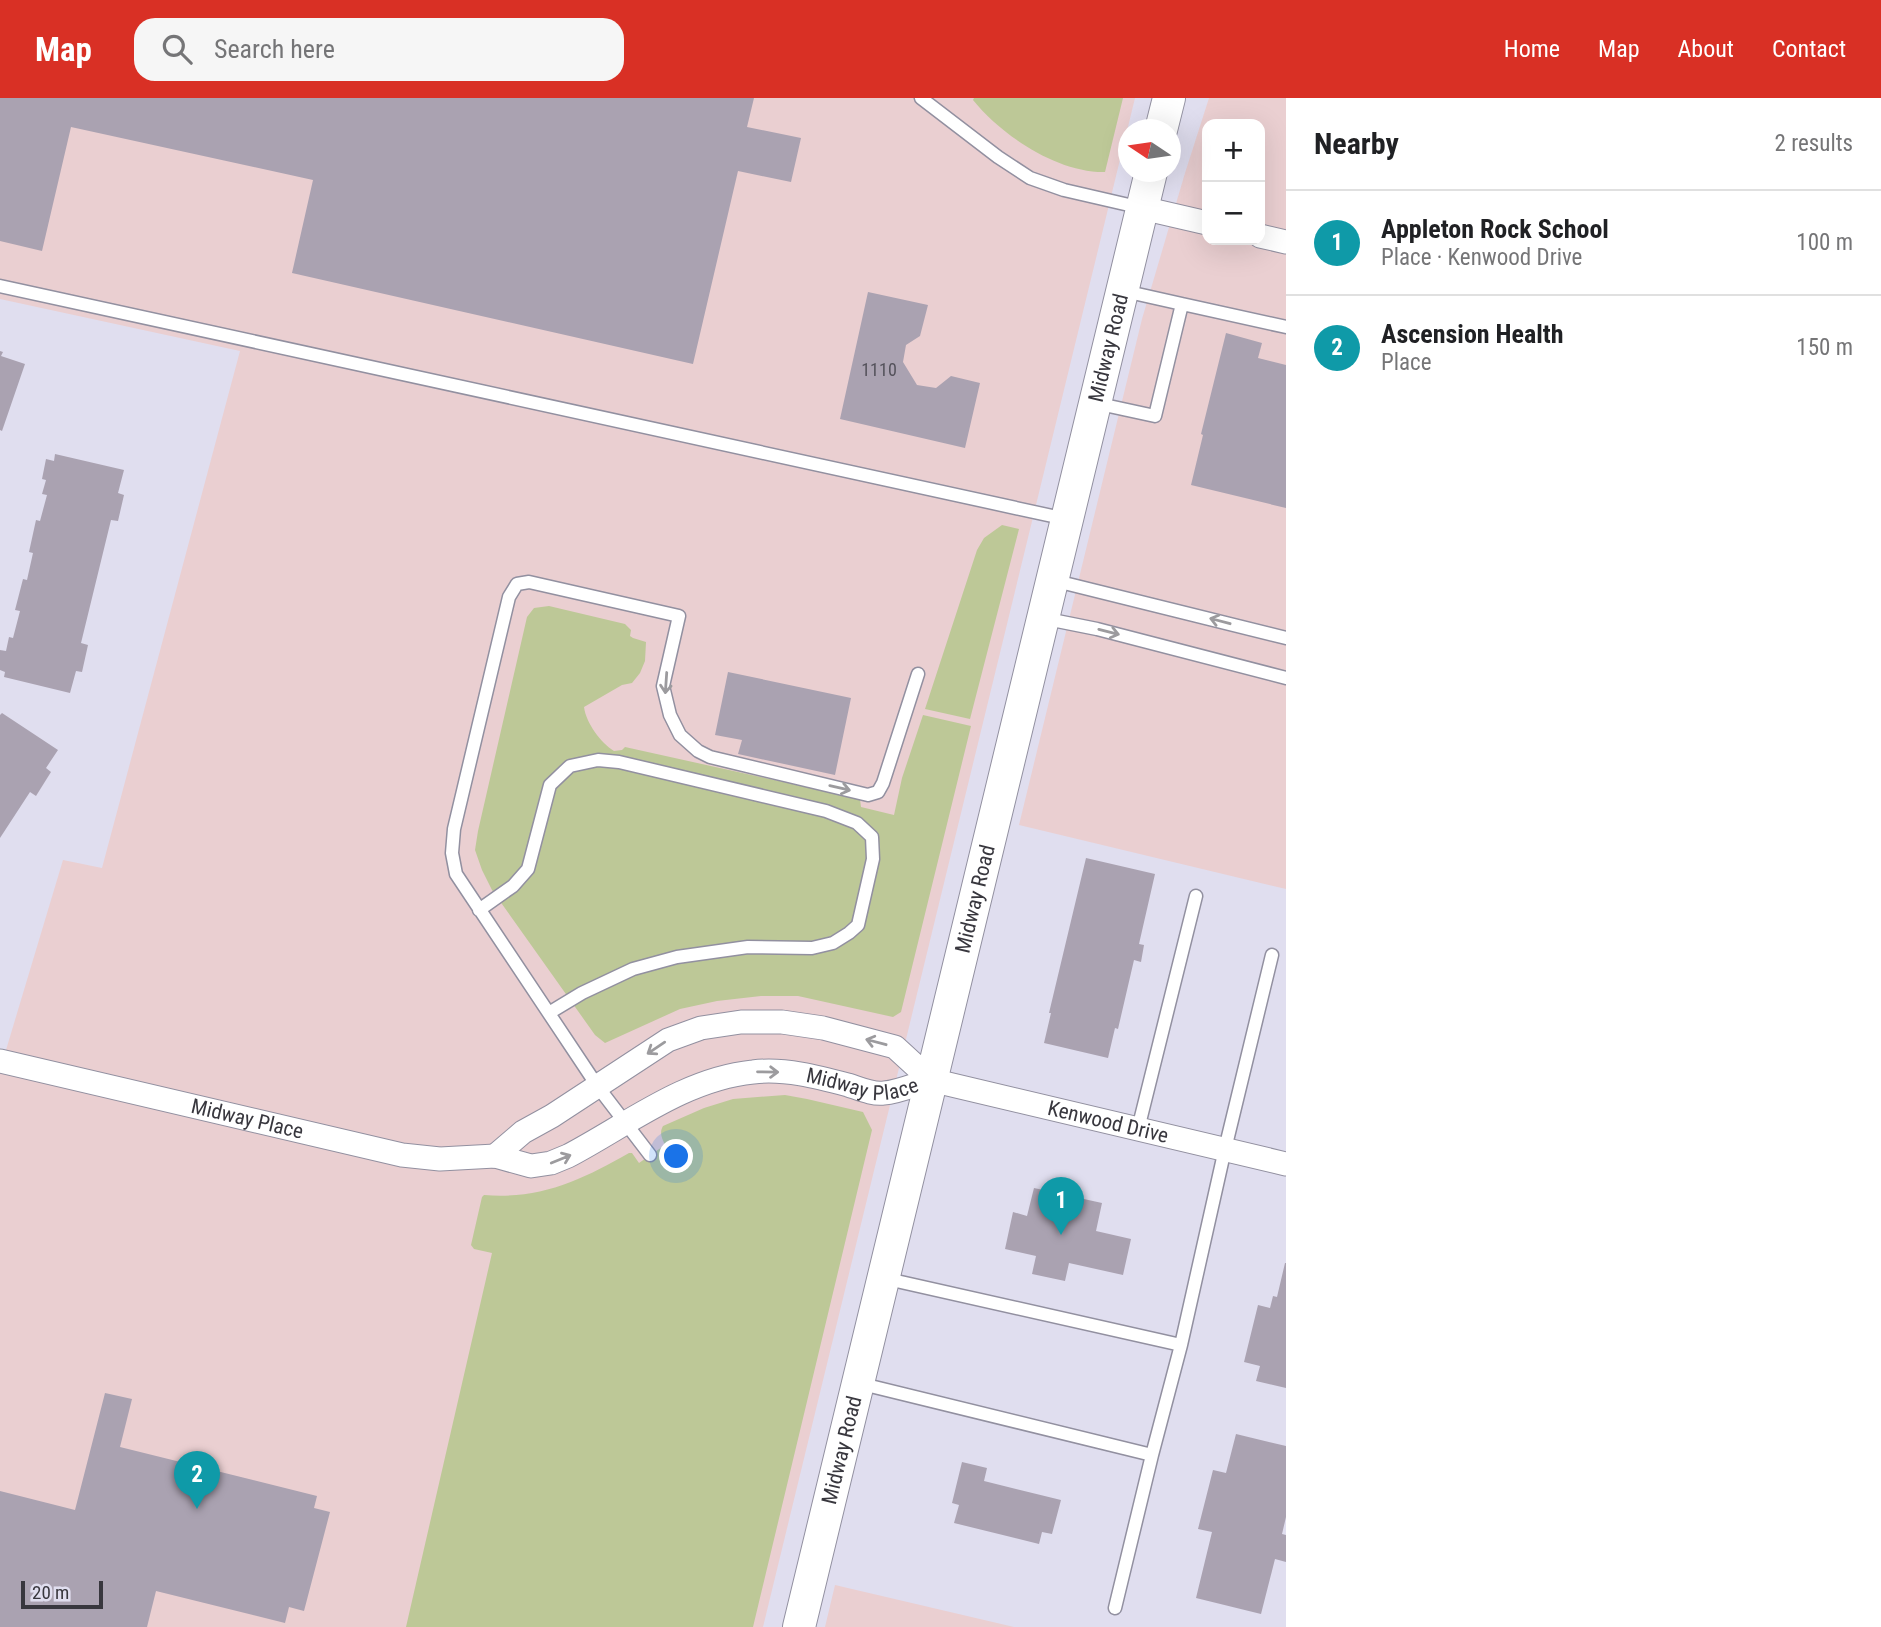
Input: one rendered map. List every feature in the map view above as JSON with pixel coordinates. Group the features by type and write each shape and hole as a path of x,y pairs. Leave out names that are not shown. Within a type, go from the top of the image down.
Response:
{"main road":[{"path":"1164,119 1169,98"},
{"name":"Midway Road","path":"799,1627 1148,182"}],"street":[{"path":"1142,208 1202,222"},
{"path":"1265,237 1286,242"},
{"name":"Midway Place","path":"495,1156 523,1132 598,1087 668,1040 701,1028 741,1022 823,1028 895,1047 931,1080"},
{"name":"Midway Place","path":"0,1061 402,1155 439,1159 495,1156 531,1166 551,1163 692,1088 719,1079 753,1072 781,1072 816,1077 883,1094 931,1080"},
{"name":"Kenwood Drive","path":"931,1080 1286,1164"}],"lane":[{"path":"922,98 998,157 1030,178 1064,190 1142,208"},
{"path":"0,286 1066,519"},
{"path":"1122,290 1286,327"},
{"path":"1094,403 1156,416 1182,304"},
{"path":"1051,580 1286,638"},
{"path":"650,1155 598,1087 456,874 452,853 454,829 509,597 517,584 528,582 679,616 663,686 670,715 681,735 698,751 710,757 868,794 877,792 883,783 918,674"},
{"path":"1042,618 1097,629 1286,678"},
{"path":"479,910 513,886 528,869 550,785 570,766 598,760 619,762 826,811 857,823 872,837 873,859 858,925 833,943 812,948 748,947 677,957 632,969 582,993 549,1013"},
{"path":"1138,1129 1196,896"},
{"path":"1115,1608 1181,1345 1272,955"},
{"path":"883,1278 1181,1345"},
{"path":"857,1383 1152,1455"}],"shaded area":[{"path":"0,98 1135,98 1130,119 1118,119 1118,168 763,1627 0,1627 0,1070 63,860 102,868 240,351 0,299"},
{"path":"1209,98 1286,98 1286,889 1019,825 1142,319 1202,120 1202,245 1265,245 1265,119 1202,119"},
{"path":"835,1585 1014,1627 825,1627"}],"green space":[{"path":"974,98 1123,98 1105,172 1069,166 1032,150 999,127"},
{"path":"1002,525 1019,529 970,719 925,709 977,550 984,538"},
{"path":"549,606 625,624 631,630 630,636 646,642 645,661 632,683 622,685 584,707 595,732 614,751 625,747 860,799 861,807 894,815 902,778 923,715 971,726 901,1012 893,1017 798,996 761,996 680,1009 605,1043 595,1035 492,890 475,850 527,617 534,608"},
{"path":"785,1095 863,1112 872,1130 753,1627 406,1627 492,1253 474,1249 471,1245 482,1197 523,1194 560,1186 629,1153 632,1153 639,1163 665,1145 661,1133 663,1126 733,1099"}],"building":[{"path":"0,98 754,98 747,127 801,138 791,182 738,171 693,364 292,273 313,180 71,127 42,251 0,241"},
{"path":"868,292 928,305 920,336 906,345 903,362 917,385 936,388 951,376 980,383 965,448 840,419"},
{"path":"1226,333 1262,343 1258,358 1286,365 1286,508 1191,485"},
{"path":"0,351 3,352 1,356 25,364 2,431 0,430"},
{"path":"55,454 124,470 118,493 124,495 118,521 111,520 81,643 88,645 82,672 76,671 70,693 4,677 5,672 0,670 0,650 6,651 9,637 13,638 20,611 15,610 23,579 27,580 33,553 29,552 36,520 40,521 47,495 42,494 46,480 42,479 46,459 54,461"},
{"path":"728,672 851,698 835,775 738,754 742,740 715,735"},
{"path":"2,713 58,750 46,768 51,772 36,796 30,792 0,838 0,715"},
{"path":"1086,858 1155,874 1139,944 1144,945 1141,962 1134,960 1118,1029 1115,1028 1108,1058 1044,1043"},
{"path":"1034,1188 1102,1203 1096,1231 1131,1239 1123,1275 1069,1263 1065,1281 1032,1274 1036,1256 1005,1249 1013,1212 1027,1216"},
{"path":"1285,1263 1286,1388 1256,1381 1260,1366 1244,1362 1258,1305 1270,1308 1273,1296 1277,1297"},
{"path":"105,1393 132,1399 120,1447 317,1496 314,1508 330,1512 304,1611 289,1607 285,1623 156,1591 147,1627 0,1627 0,1491 75,1510"},
{"path":"1236,1434 1286,1446 1286,1517 1282,1534 1286,1535 1286,1562 1275,1559 1261,1614 1196,1598 1212,1532 1198,1529 1213,1470 1226,1473"},
{"path":"962,1462 987,1468 984,1481 1061,1500 1052,1534 1042,1532 1039,1544 954,1523 959,1505 952,1503"}],"place":[{"name":"Appleton Rock School","path":"1061,1235"},
{"name":"Ascension Health","path":"197,1509"}]}
